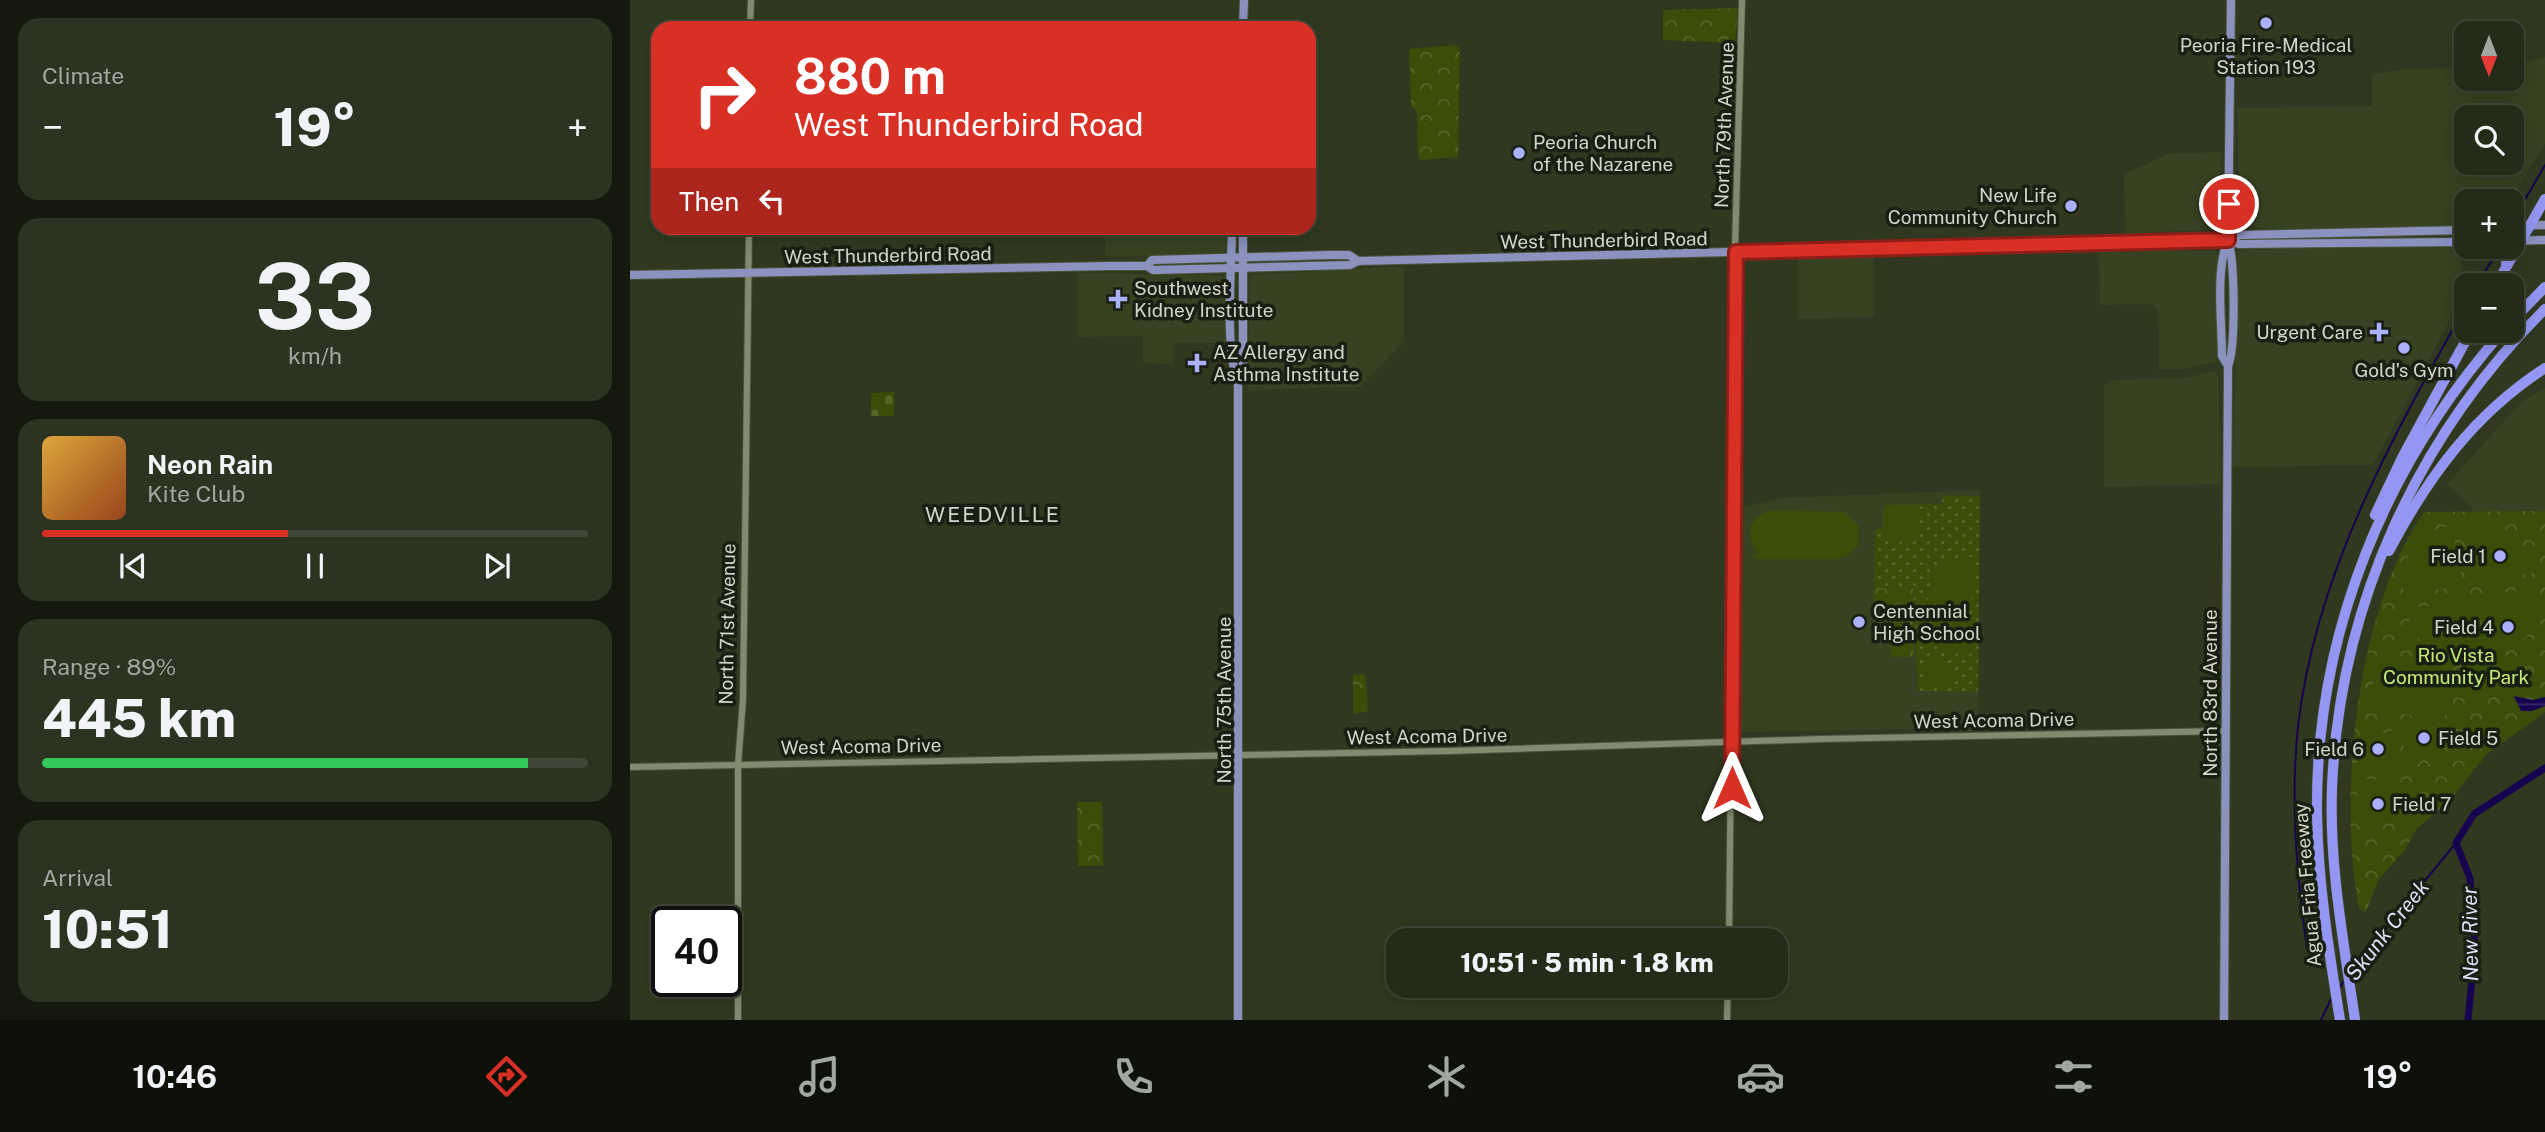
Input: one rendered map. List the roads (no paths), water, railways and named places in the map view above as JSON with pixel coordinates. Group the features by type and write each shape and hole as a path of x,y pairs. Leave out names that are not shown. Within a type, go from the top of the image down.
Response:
{"highway":[{"path":"2524,232 2545,200"},
{"path":"2506,267 2507,259"},
{"path":"2503,273 2509,259"},
{"path":"2524,309 2545,287"},
{"name":"Agua Fria Freeway","path":"2355,1020 2342,933 2333,824 2334,758 2342,691 2353,637 2396,519 2435,445 2486,374 2545,309"},
{"path":"2348,595 2363,544 2389,483 2465,343"},
{"name":"Agua Fria Freeway","path":"2340,1020 2319,866 2317,773 2330,668 2348,595 2375,529 2412,455 2469,371 2493,343"},
{"path":"2373,578 2424,488 2455,446 2489,410 2545,368"}],"main road":[{"path":"1243,21 1244,0"},
{"name":"North 83rd Avenue","path":"2224,1020 2228,366 2222,356 2222,253 2228,240 2231,0"},
{"path":"2524,225 2545,225"},
{"name":"West Thunderbird Road","path":"630,275 1147,265 1153,270 1243,269 1350,265 1358,261 2228,240 2240,235 2454,230"},
{"name":"North 75th Avenue","path":"1232,235 1232,342 1234,372 1238,380 1238,1020"},
{"name":"North 75th Avenue","path":"1238,380 1243,371 1243,235"},
{"name":"West Thunderbird Road","path":"2228,240 2239,244 2454,242"},
{"path":"2524,241 2545,240"},
{"name":"West Thunderbird Road","path":"1147,265 1152,260 1349,255 1358,261"}],"street":[{"path":"750,21 751,0"},
{"name":"North 79th Avenue","path":"1729,928 1732,661 1735,654 1732,628 1736,252 1742,0"},
{"name":"North 71st Avenue","path":"738,1020 738,765 743,699 749,235"},
{"name":"West Acoma Drive","path":"630,767 2225,731"},
{"path":"1727,1020 1728,998"}],"waterway":[{"path":"2524,201 2545,165"},
{"path":"2484,273 2493,259"},
{"path":"2307,949 2295,811 2298,727 2307,671 2321,616 2361,509 2411,406 2454,328"},
{"name":"New River","path":"2468,1020 2475,948 2470,878 2456,843 2474,814 2545,768"},
{"name":"Skunk Creek","path":"2353,968 2456,843"},
{"name":"Skunk Creek","path":"2339,989 2345,979"},
{"name":"Skunk Creek","path":"2321,1020 2331,999"}],"place":[{"name":"Peoria Fire-Medical Station 193","path":"2266,23"},
{"name":"Peoria Church of the Nazarene","path":"1519,153"},
{"name":"New Life Community Church","path":"2071,206"},
{"name":"Southwest Kidney Institute","path":"1118,299"},
{"name":"Urgent Care","path":"2379,332"},
{"name":"Gold's Gym","path":"2404,348"},
{"name":"AZ Allergy and Asthma Institute","path":"1197,363"},
{"name":"Field 1","path":"2500,556"},
{"name":"Centennial High School","path":"1859,622"},
{"name":"Field 4","path":"2508,627"},
{"name":"Field 5","path":"2424,738"},
{"name":"Field 6","path":"2378,749"},
{"name":"Field 7","path":"2378,804"}],"district":[{"name":"WEEDVILLE","path":"993,514"}],"park label":[{"name":"Rio Vista Community Park","path":"2456,666"}]}
